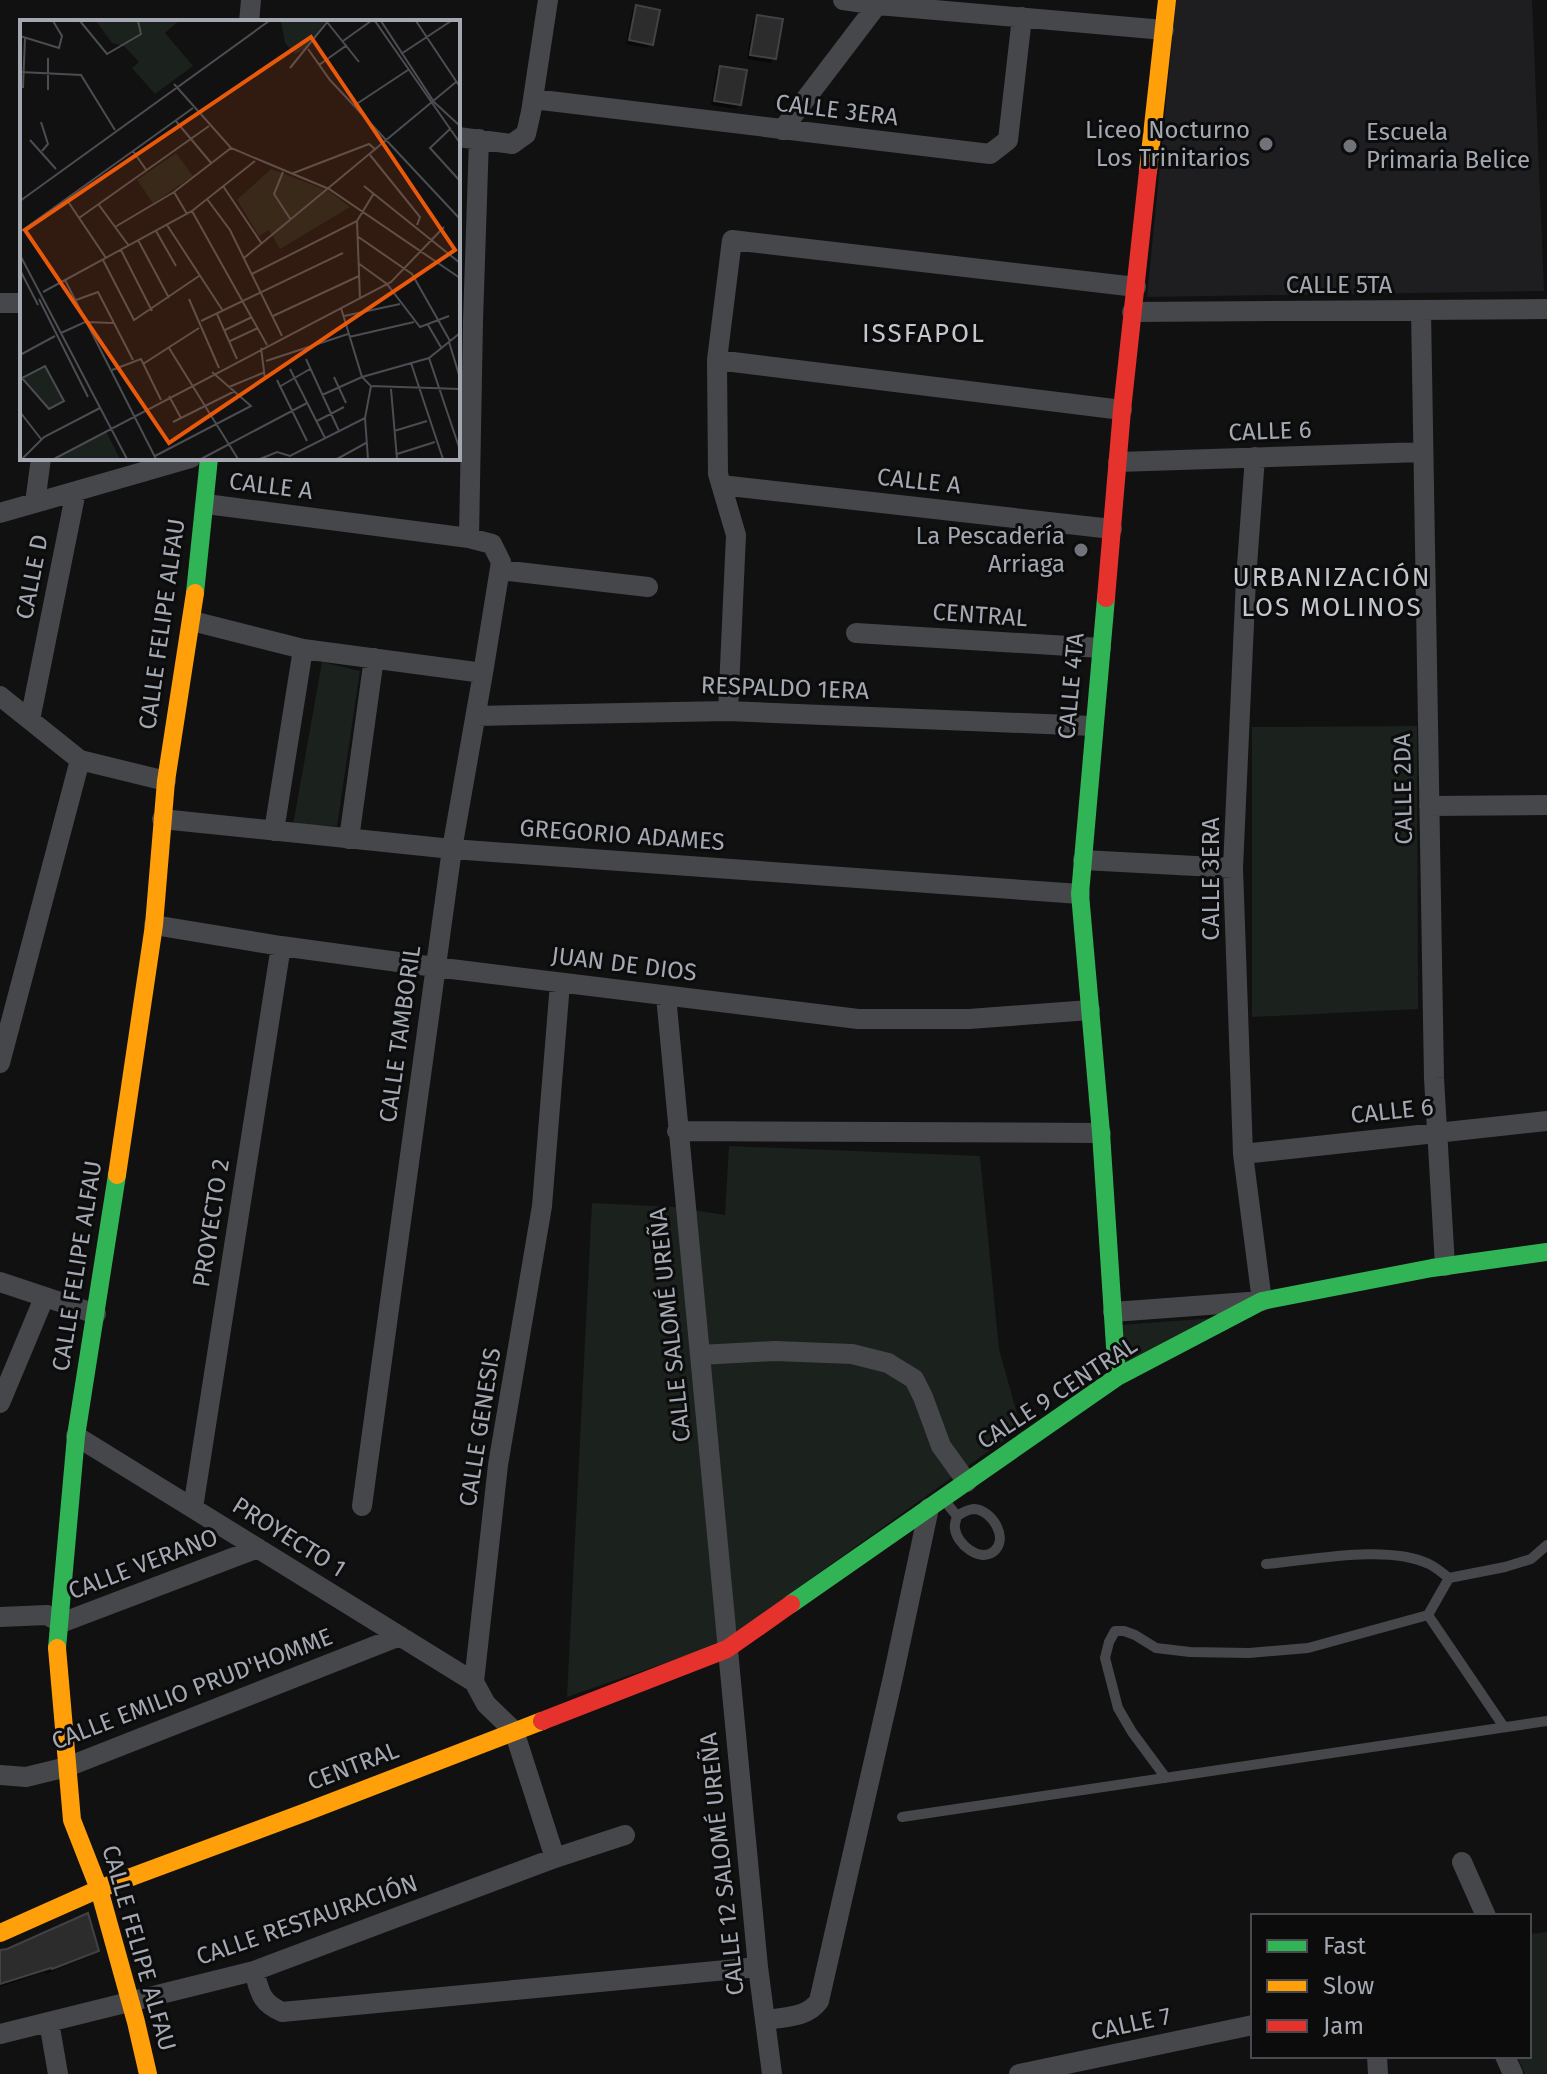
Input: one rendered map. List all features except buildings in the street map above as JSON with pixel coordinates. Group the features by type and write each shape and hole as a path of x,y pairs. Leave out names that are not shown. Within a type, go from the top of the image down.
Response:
{"street":[{"path":"249,20 251,0"},
{"path":"469,538 465,320 468,138 512,144 526,134 548,0"},
{"path":"843,0 1164,30"},
{"name":"CALLE 4TA","path":"1117,1377 1101,1133 1080,894 1122,410 1167,0"},
{"path":"782,130 879,2"},
{"name":"CALLE 3ERA","path":"533,99 990,154 1008,140 1022,17"},
{"path":"728,711 736,535 718,474 717,360 732,240 1136,287"},
{"name":"CALLE 5TA","path":"1132,312 1547,309"},
{"name":"CALLE 2DA","path":"1421,310 1434,1078 1445,1266"},
{"path":"717,360 1122,410"},
{"name":"CALLE 6","path":"1118,462 1423,452"},
{"name":"CALLE 3ERA","path":"1255,457 1246,579 1233,868 1243,1154 1262,1301"},
{"name":"CALLE D","path":"35,503 41,460"},
{"path":"0,513 184,460"},
{"name":"CALLE FELIPE ALFAU","path":"148,2074 99,1889 72,1820 57,1651 76,1436 154,925 170,747 192,621 209,460"},
{"name":"CALLE A","path":"721,485 1112,529"},
{"name":"CALLE D","path":"30,720 76,491"},
{"name":"CALLE A","path":"206,504 469,538 492,544 501,562 500,570"},
{"path":"500,570 648,587"},
{"name":"CALLE TAMBORIL","path":"362,1506 452,849 500,570"},
{"path":"192,621 303,649 483,673"},
{"name":"CENTRAL","path":"856,633 1101,648"},
{"path":"274,831 303,649"},
{"path":"349,839 374,658"},
{"path":"0,696 80,760 166,781"},
{"name":"RESPALDO 1ERA","path":"476,716 728,711 1093,726"},
{"path":"0,1063 80,760"},
{"path":"1429,806 1547,805"},
{"name":"GREGORIO ADAMES","path":"162,819 452,849 1080,894"},
{"path":"1083,860 1233,868"},
{"name":"JUAN DE DIOS","path":"154,925 435,967 858,1019 969,1019 1090,1010"},
{"name":"PROYECTO 2","path":"193,1508 281,946"},
{"name":"CALLE GENESIS","path":"474,1682 498,1465 542,1206 560,983"},
{"name":"CALLE SALOMÉ UREÑA","path":"666,996 727,1649"},
{"name":"CALLE 6","path":"1243,1154 1547,1121"},
{"path":"677,1131 1101,1133"},
{"name":"CALLE 9 CENTRAL","path":"727,1649 1117,1377 1262,1301 1445,1266 1547,1252"},
{"path":"0,1282 96,1314"},
{"path":"0,1403 44,1298"},
{"path":"1113,1312 1262,1301"},
{"path":"700,1355 775,1351 852,1354 888,1363 914,1379 941,1446 967,1482"},
{"name":"PROYECTO 1","path":"76,1436 474,1682"},
{"path":"765,2020 807,2013 819,2001 936,1503"},
{"name":"CALLE VERANO","path":"0,1617 47,1615 61,1623 258,1548"},
{"name":"CALLE EMILIO PRUD'HOMME","path":"0,1775 26,1777 67,1767 400,1636"},
{"name":"CENTRAL","path":"0,1933 99,1889 727,1649"},
{"name":"CALLE 12 SALOMÉ UREÑA","path":"727,1649 758,1967 772,2074"},
{"path":"474,1682 486,1704 514,1731 555,1858"},
{"name":"CALLE RESTAURACIÓN","path":"0,2034 254,1971 555,1858 625,1835"},
{"path":"1462,1862 1485,1914"},
{"path":"254,1971 261,1997 270,2007 282,2012 758,1967"},
{"path":"49,2022 58,2074"},
{"name":"CALLE 7","path":"1019,2074 1057,2070 1251,2025"}],"lane":[{"path":"936,1503 957,1516"},
{"path":"964,1511 982,1511 999,1531 997,1548 990,1554 982,1555 966,1547 956,1534 954,1526 957,1516 964,1511"},
{"path":"1266,1564 1359,1555 1398,1555 1429,1564 1449,1578 1531,1559 1547,1545"},
{"path":"1166,1778 1118,1708 1105,1658 1115,1631 1135,1635 1156,1648 1190,1652 1249,1653 1308,1648 1428,1615 1449,1578"},
{"path":"1428,1615 1504,1727"},
{"path":"902,1817 1547,1721"},
{"path":"0,1786 26,1777"}],"shaded area":[{"name":"Escuela Primaria Belice","path":"1176,0 1532,0 1544,291 1147,297"},
{"path":"322,662 360,671 337,826 293,825"},
{"path":"1417,726 1418,1009 1252,1017 1252,727"},
{"path":"729,1146 980,1156 999,1349 1021,1428 720,1644 567,1697 592,1203 675,1207 725,1215"},
{"path":"1216,1318 1123,1368 1118,1325"},
{"path":"1547,1932 1547,2074 1525,2074 1518,2058 1531,2058 1531,1934"}],"traffic: fast":[{"path":"195,593 209,460"},
{"path":"1106,598 1080,894 1101,1133 1117,1377"},
{"path":"57,1648 76,1436 117,1175"},
{"path":"791,1604 1117,1377 1262,1301 1432,1268 1547,1252"}],"traffic: slow":[{"path":"1148,171 1167,0"},
{"path":"117,1175 154,925 166,781 195,593"},
{"path":"57,1648 72,1820 99,1889 148,2074"},
{"path":"0,1933 99,1889 542,1721"}],"traffic: jam":[{"path":"1106,598 1122,410 1148,171"},
{"path":"542,1721 727,1649 791,1604"}],"place":[{"name":"Liceo Nocturno Los Trinitarios","path":"1266,144"},
{"name":"Escuela Primaria Belice","path":"1350,146"},
{"name":"La Pescadería Arriaga","path":"1081,550"}],"district":[{"name":"ISSFAPOL","path":"924,333"},
{"name":"URBANIZACIÓN LOS MOLINOS","path":"1332,592"}]}
